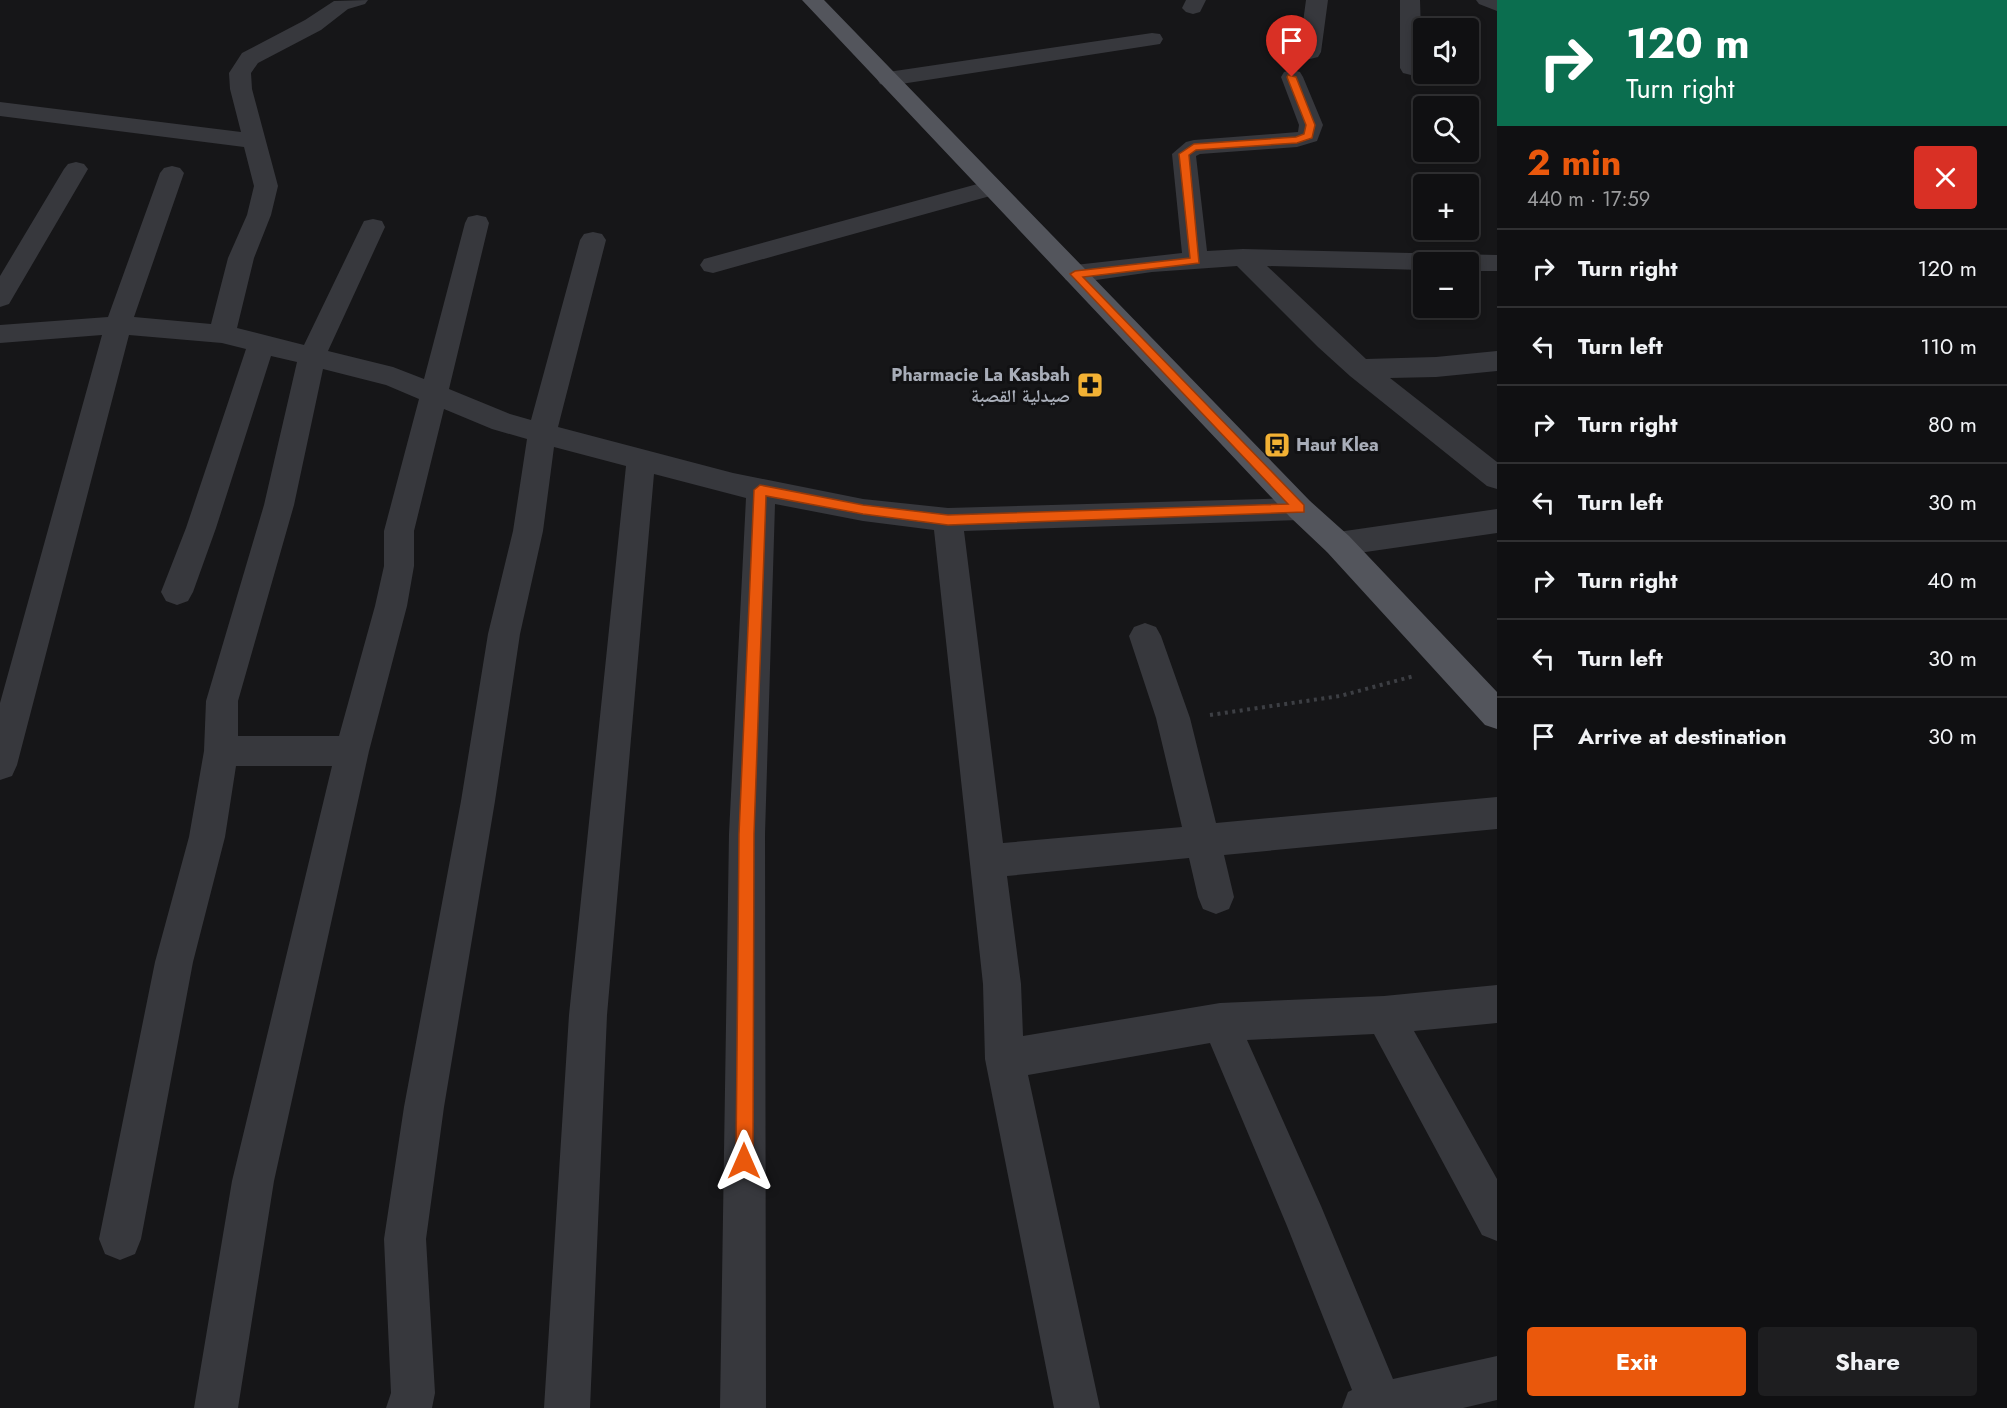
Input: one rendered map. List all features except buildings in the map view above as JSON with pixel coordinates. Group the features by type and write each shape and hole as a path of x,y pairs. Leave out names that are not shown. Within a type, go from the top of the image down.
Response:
{"main road":[{"path":"812,0 1300,509 1338,544 1496,714"}],"street":[{"path":"222,334 241,258 259,215 266,186 240,73 250,58 313,25 341,5 358,0"},
{"path":"1310,52 1317,0"},
{"path":"1410,0 1411,68"},
{"path":"1486,0 1497,5"},
{"path":"888,79 1152,39"},
{"path":"1195,261 1184,154 1194,147 1297,140 1309,136 1311,125 1292,77"},
{"path":"0,109 254,141"},
{"path":"0,298 76,169"},
{"path":"0,765 118,325 172,173"},
{"path":"713,265 992,188"},
{"path":"216,1408 253,1181 352,751 392,606 399,566 399,531 477,223"},
{"path":"120,1239 174,962 207,837 221,751 222,701 279,505 312,357 373,227"},
{"path":"409,1408 413,1393 405,1239 424,1107 478,801 504,634 528,531 542,433 561,354 593,240"},
{"path":"1243,257 1360,369 1497,478"},
{"path":"1075,274 1152,264 1243,257 1497,263"},
{"path":"0,334 118,325 222,334 393,378 502,422 542,433 760,490 863,510 948,520 1300,509"},
{"path":"177,592 201,528 261,344"},
{"path":"1360,369 1436,367 1497,361"},
{"path":"567,1408 588,1015 641,460"},
{"path":"743,1408 747,834 760,490"},
{"path":"948,520 1002,984 1005,1059 1077,1408"},
{"path":"1338,544 1497,521"},
{"path":"1145,636 1173,718 1216,897"},
{"path":"221,751 352,751"},
{"path":"988,861 1202,839 1497,813"},
{"path":"1005,1059 1220,1022 1384,1015 1497,1004"},
{"path":"1384,1015 1497,1220"},
{"path":"1220,1022 1306,1221 1376,1407 1497,1378"}],"path":[{"path":"1173,718 1266,709 1389,685 1450,664"}],"place":[{"name":"Pharmacie La Kasbah صيدلية القصبة","path":"1090,385"},
{"name":"Haut Klea","path":"1277,445"}],"route":[{"path":"744,1161 747,834 760,490 863,510 948,520 1300,509 1075,274 1195,261 1184,154 1194,147 1297,140 1309,136 1311,125 1292,77"}]}
